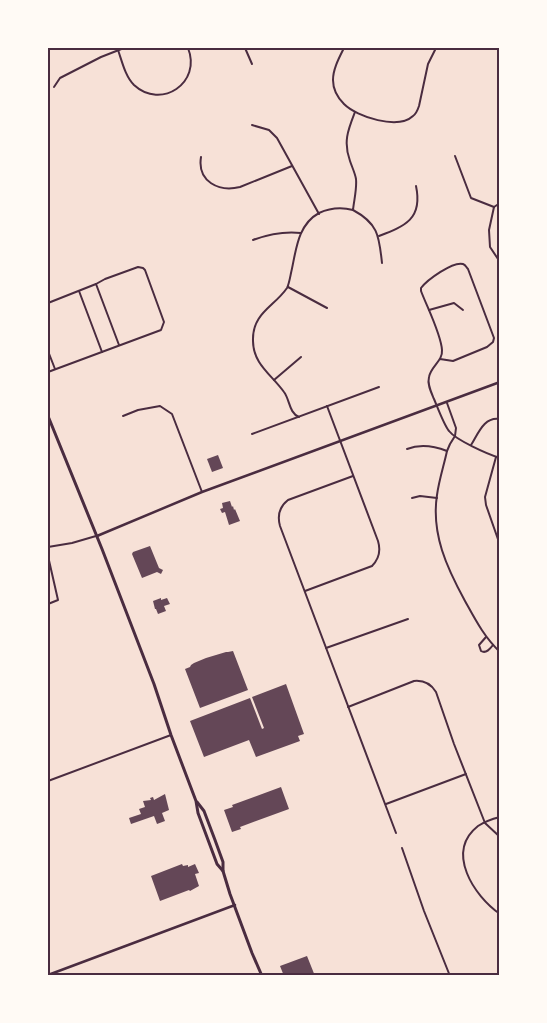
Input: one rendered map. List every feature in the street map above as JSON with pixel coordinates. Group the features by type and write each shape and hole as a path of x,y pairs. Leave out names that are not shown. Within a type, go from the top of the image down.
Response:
{"main road":[{"path":"48,416 154,684 217,864 223,871"},
{"path":"196,801 204,811 215,840 223,862 223,871 262,976"}],"street":[{"path":"54,87 60,78 101,57 124,48"},
{"path":"118,50 128,78 134,85 146,93 162,94 178,89 188,75 191,59 188,48"},
{"path":"245,48 252,64"},
{"path":"344,48 334,69 333,78 339,98 355,112 384,121 403,121 413,116 419,106 428,64 436,48"},
{"path":"353,210 356,181 346,144 348,129 355,112"},
{"path":"252,125 265,128 273,133 285,150 319,214"},
{"path":"455,156 471,198 494,207"},
{"path":"201,157 200,167 205,177 216,186 232,189 292,166"},
{"path":"378,236 394,231 410,220 415,213 418,202 416,186"},
{"path":"500,203 494,207 489,230 490,247 500,262"},
{"path":"299,417 293,413 286,394 262,367 256,356 253,344 253,331 261,314 288,287 301,233 306,224 319,214 332,209 345,208 353,210 365,217 374,228 378,236 382,263"},
{"path":"253,240 269,234 301,233"},
{"path":"440,359 453,361 488,347 494,338 468,270 462,264 451,266 424,284 422,288 421,292 440,341 442,353 440,359 431,370 428,380 436,406 449,431 459,439 498,457 485,497 500,545"},
{"path":"48,303 138,267 145,270 164,320 162,330 48,372"},
{"path":"96,284 120,346"},
{"path":"288,287 328,308"},
{"path":"79,291 102,352"},
{"path":"429,310 454,303 462,310"},
{"path":"48,351 55,370"},
{"path":"274,380 301,357"},
{"path":"48,547 96,536 202,492 500,382"},
{"path":"252,434 379,387"},
{"path":"446,402 456,428 455,436 447,450 436,498 436,525 439,542 456,586 479,627 493,646 500,652"},
{"path":"124,416 138,410 160,406 172,414 202,492"},
{"path":"305,592 372,566 378,558 380,549 327,406"},
{"path":"472,445 484,424 493,418 500,419"},
{"path":"407,449 421,446 447,450"},
{"path":"353,476 286,502 280,508 278,515 279,523 396,833"},
{"path":"412,498 420,496 436,498"},
{"path":"48,556 58,600 48,604"},
{"path":"326,648 408,619"},
{"path":"486,637 480,646 481,652 487,651 493,646"},
{"path":"348,707 411,682 420,680 429,684 436,692 485,823 500,837"},
{"path":"48,782 171,735"},
{"path":"386,804 466,774"},
{"path":"500,817 485,823 474,831 467,842 464,854 464,864 468,877 484,901 500,914"},
{"path":"402,848 450,976"},
{"path":"48,975 235,905"}],"building":[{"path":"218,455 223,468 212,472 207,459"},
{"path":"230,501 240,521 229,525 225,512 222,513 220,509 223,508 222,503"},
{"path":"150,546 159,568 163,570 161,574 157,572 142,578 132,554"},
{"path":"161,598 161,600 167,598 170,604 164,606 166,611 158,614 153,601"},
{"path":"233,651 248,690 200,708 185,669 206,658"},
{"path":"286,684 304,734 298,736 300,741 256,757 249,740 204,757 190,721 250,698 262,729 264,728 252,697"},
{"path":"281,787 289,809 240,827 241,829 232,832 224,810 233,807 232,805"},
{"path":"165,794 169,810 162,813 165,821 157,824 154,816 131,824 129,818 141,814 139,809 145,807 143,801 151,800 150,798 153,797 154,800"},
{"path":"182,864 183,866 188,865 188,867 195,864 199,873 195,874 199,886 160,901 151,876"},
{"path":"307,956 315,976 284,976 280,966"}]}
